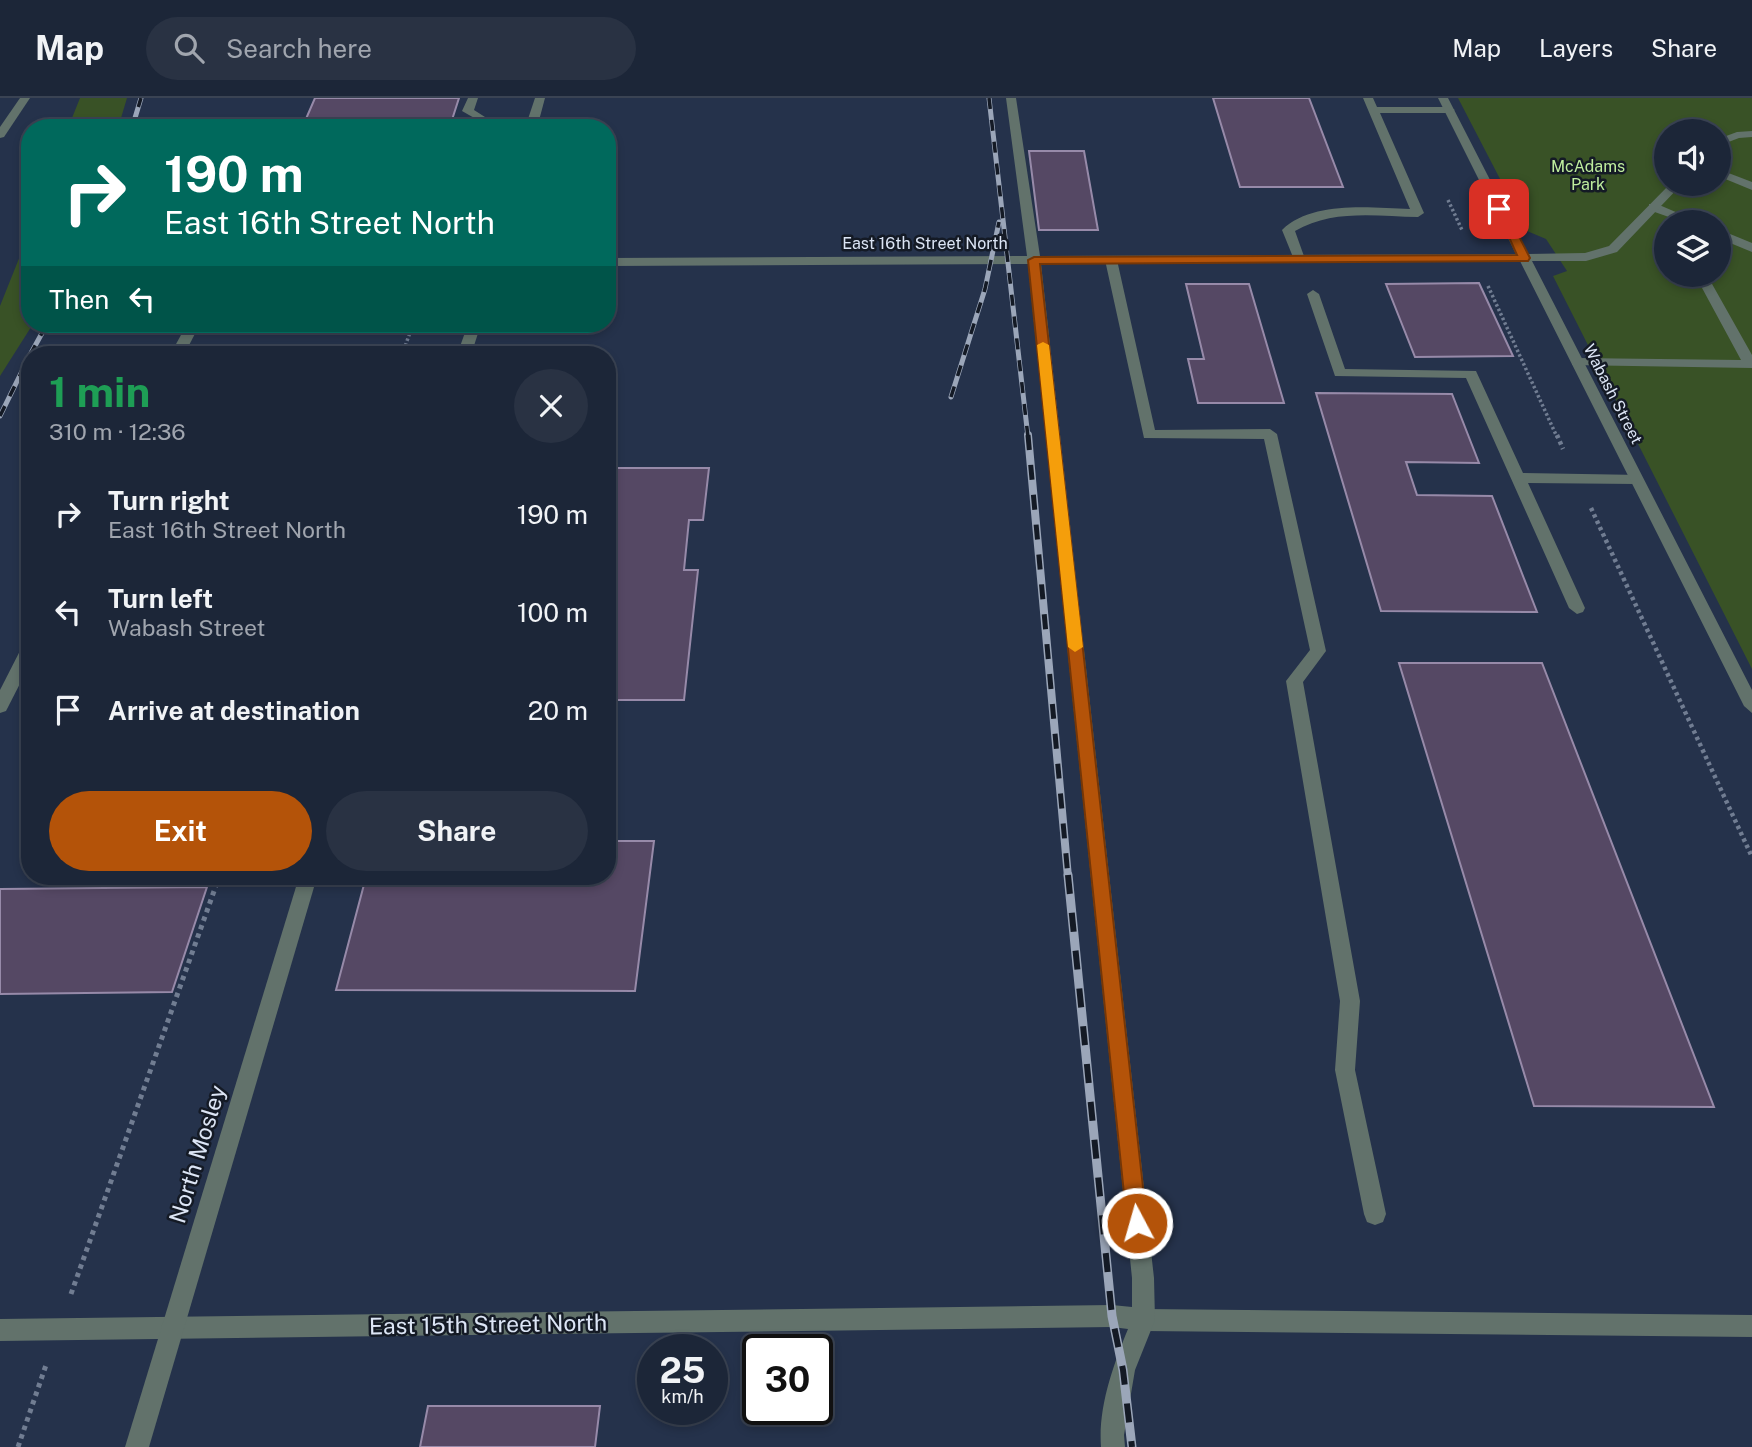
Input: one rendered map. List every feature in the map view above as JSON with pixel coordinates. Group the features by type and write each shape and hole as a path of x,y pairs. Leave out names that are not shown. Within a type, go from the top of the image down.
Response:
{"street":[{"path":"0,135 25,98"},
{"path":"473,98 468,111 481,119"},
{"path":"534,119 540,98"},
{"path":"1011,98 1034,260 1142,1264 1144,1320 1123,1370 1112,1435 1113,1447"},
{"path":"1300,259 1288,230 1299,222 1331,213 1418,213 1371,104 1446,104"},
{"name":"Wabash Street","path":"1446,104 1752,706"},
{"path":"1731,138 1752,134"},
{"path":"1731,177 1752,186"},
{"name":"East 16th Street North","path":"616,262 1586,257 1613,249 1664,196"},
{"path":"1653,207 1661,210"},
{"path":"1731,239 1752,248"},
{"path":"1111,260 1149,435 1270,434 1318,651 1294,681 1350,1001 1345,1070 1375,1214"},
{"path":"1707,287 1751,364"},
{"path":"1313,294 1340,373 1471,374 1577,608"},
{"path":"1577,362 1751,364"},
{"path":"1518,478 1636,479"},
{"path":"0,706 21,665"},
{"name":"North Mosley","path":"137,1447 306,885"},
{"name":"East 15th Street North","path":"0,1330 1112,1316 1144,1320 1752,1326"}],"path":[{"path":"18,1447 216,885"}],"green space":[{"path":"80,98 127,98 121,119 72,119"},
{"name":"McAdams Park","path":"1458,98 1752,98 1752,669 1553,276 1567,271 1546,239 1527,231"},
{"path":"21,254 21,333 27,333 0,376 0,306"}],"building":[{"path":"315,98 459,98 452,119 306,119"},
{"path":"1213,98 1309,98 1343,187 1240,187"},
{"path":"1029,151 1084,151 1098,230 1039,230"},
{"path":"1479,283 1513,356 1415,357 1386,284"},
{"path":"1186,284 1249,284 1284,403 1198,403 1188,359 1204,359"},
{"path":"1316,393 1452,394 1479,463 1406,462 1417,495 1492,496 1537,612 1381,611"},
{"path":"616,468 709,468 703,520 689,520 684,570 698,570 684,700 616,700"},
{"path":"1399,663 1542,663 1714,1107 1534,1106"},
{"path":"616,841 654,841 635,991 336,990 364,885 616,885"},
{"path":"207,887 172,992 0,994 0,889"},
{"path":"428,1406 600,1406 595,1447 420,1447"}],"railway":[{"path":"135,119 141,98"},
{"path":"989,98 1028,437"},
{"path":"951,397 985,289 999,222"},
{"path":"35,346 42,333"},
{"path":"0,416 21,373"},
{"path":"1028,435 1068,877"},
{"path":"1068,875 1112,1316 1123,1370 1132,1447"}],"slow traffic":[{"path":"1043,345 1075,647"}],"route":[{"path":"1137,1223 1034,260 1524,258 1499,209"}]}
